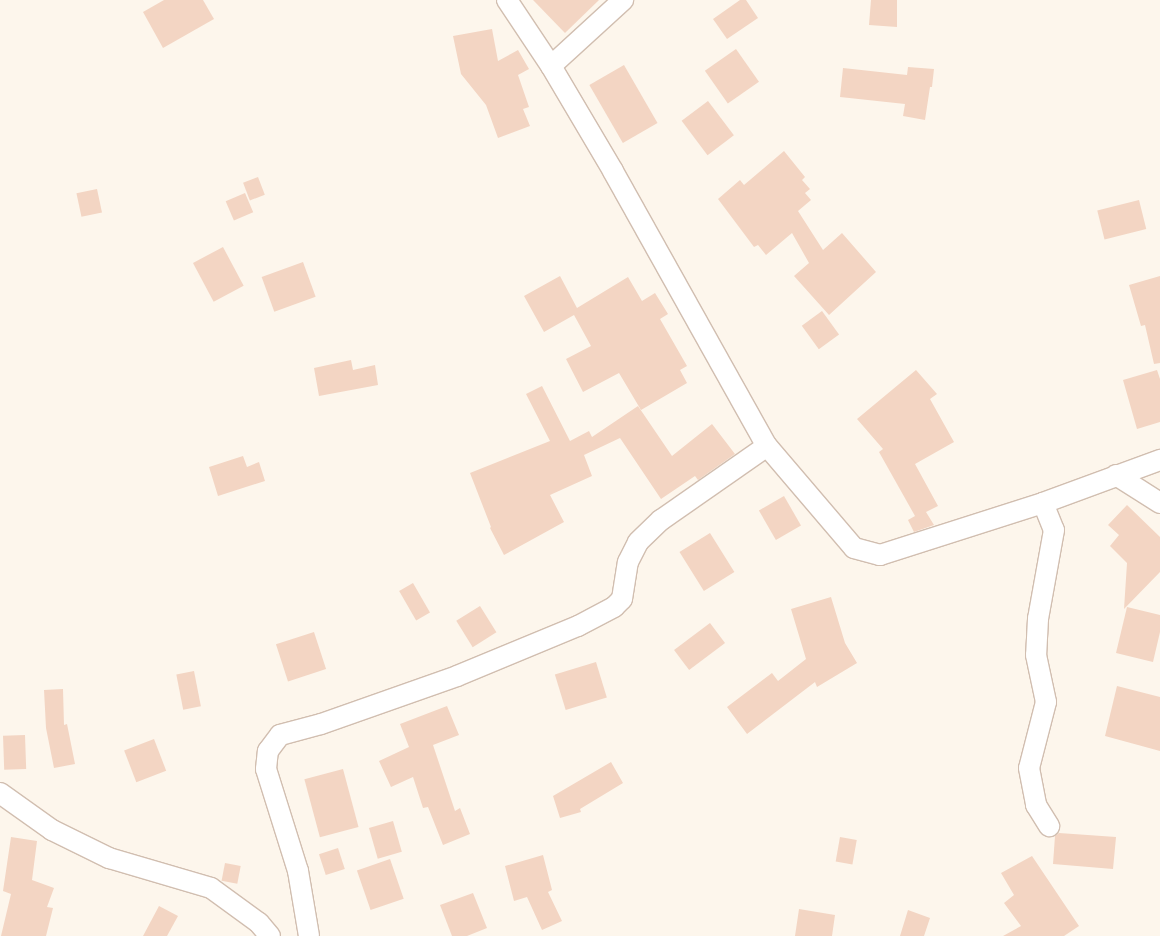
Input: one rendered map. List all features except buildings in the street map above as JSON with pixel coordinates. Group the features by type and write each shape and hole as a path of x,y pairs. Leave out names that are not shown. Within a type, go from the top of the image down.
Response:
{"street":[{"path":"508,0 551,66 613,171 767,446 854,548 880,555 1043,503 1160,460"},
{"path":"551,66 624,0"},
{"path":"309,936 298,871 266,769 268,751 280,735 321,724 457,676 578,626 614,606 622,599 628,562 638,542 660,520 767,446"},
{"path":"1116,475 1160,502"},
{"path":"1043,503 1054,530 1038,619 1036,655 1046,702 1029,768 1036,805 1049,826"},
{"path":"0,793 52,830 109,858 211,888 259,923 270,936"}]}
